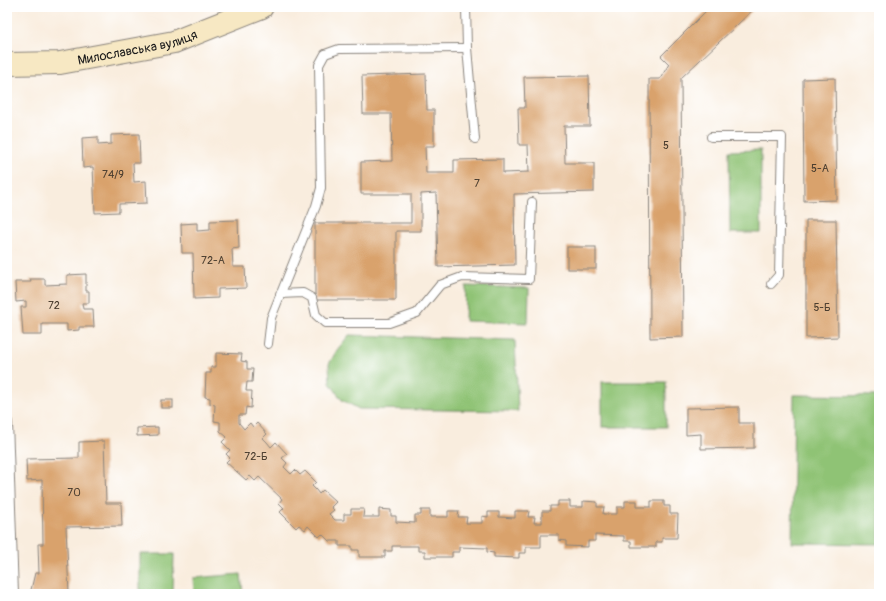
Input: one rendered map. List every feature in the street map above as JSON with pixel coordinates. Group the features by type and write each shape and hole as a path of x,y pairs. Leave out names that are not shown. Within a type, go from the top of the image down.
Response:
{"street":[{"name":"Милославська вулиця","path":"7,64 60,63 174,42 262,7"}],"lane":[{"path":"466,7 467,48 476,139"},
{"path":"268,344 271,318 316,206 320,188 319,65 325,54 339,49 467,48"},
{"path":"711,137 782,137 779,275 772,284"},
{"path":"280,294 303,293 312,298 316,315 325,322 389,322 417,313 440,285 462,277 529,279 532,202"},
{"path":"8,422 14,594"}],"green space":[{"path":"761,150 761,233 730,233 729,151"},
{"path":"466,286 529,288 528,323 465,321"},
{"path":"349,335 515,340 518,411 359,409 342,400 330,383 329,364 337,350"},
{"path":"602,382 666,382 666,427 602,427"},
{"path":"794,395 879,396 879,544 792,543"},
{"path":"140,554 174,554 173,594 140,594"},
{"path":"241,574 243,594 194,594 193,578"}],"building":[{"path":"710,7 756,7 681,78 683,337 650,338 649,79 660,79 669,64 661,56"},
{"path":"426,74 427,110 434,110 434,146 425,146 426,173 454,173 454,160 503,159 503,173 529,172 528,145 519,145 518,108 525,108 524,77 589,76 590,126 564,126 565,163 594,163 594,192 514,194 515,265 438,267 436,193 421,194 421,231 396,231 396,300 315,300 315,223 411,223 411,194 361,194 361,162 392,161 391,114 363,114 362,76"},
{"path":"835,78 837,200 804,201 803,79"},
{"path":"139,134 140,163 133,163 134,182 146,181 147,203 119,204 119,212 95,213 93,167 83,168 82,138 98,137 98,145 111,144 111,135"},
{"path":"238,220 239,248 232,249 233,267 245,267 246,288 218,289 218,298 194,299 193,253 182,253 181,224 197,223 197,231 210,230 210,221"},
{"path":"806,220 836,220 838,337 806,338"},
{"path":"567,247 596,247 596,269 567,269"},
{"path":"86,274 86,291 89,291 89,303 82,303 83,309 93,309 94,327 79,327 79,330 67,331 67,324 42,324 42,335 23,335 21,307 26,307 26,301 16,302 15,282 31,282 30,279 45,279 45,285 67,284 67,275"},
{"path":"216,353 242,354 241,361 247,362 247,369 253,369 252,382 247,382 246,391 252,391 251,408 246,407 245,415 239,415 239,423 244,429 250,423 253,427 257,423 267,434 263,438 271,447 276,442 287,454 282,458 287,463 284,467 291,474 295,470 300,475 305,471 316,482 312,486 319,494 323,490 336,502 331,507 334,510 329,514 335,520 344,520 344,514 351,514 351,509 364,509 363,517 379,517 379,509 391,510 391,516 396,516 396,522 415,523 415,515 421,515 421,510 430,510 430,517 448,517 448,511 459,511 458,517 467,517 466,523 482,523 482,516 488,517 488,512 499,512 499,517 515,518 515,511 529,511 528,517 535,517 534,523 542,523 542,511 550,511 550,506 558,506 558,501 570,501 570,507 583,507 583,501 597,502 597,507 604,507 603,514 617,514 617,507 625,507 625,501 637,501 637,507 651,507 651,501 664,501 664,506 670,506 670,514 678,514 677,538 662,538 662,542 656,542 656,547 631,547 631,541 624,541 624,536 595,535 595,541 588,541 588,547 566,546 566,541 559,540 559,535 541,535 541,547 526,547 526,553 519,553 519,558 494,557 494,553 487,552 487,548 459,547 459,552 452,552 452,557 425,557 425,551 418,551 418,546 392,546 392,551 385,551 385,557 359,557 359,550 352,550 352,546 339,546 339,541 329,541 322,534 319,537 308,526 305,530 299,525 296,528 280,512 284,508 279,503 282,499 259,477 255,481 250,476 246,480 226,462 230,458 226,454 230,450 222,442 227,437 220,431 220,422 214,421 215,405 210,404 210,398 205,397 206,373 211,373 211,367 216,367"},
{"path":"161,400 173,400 173,408 161,408"},
{"path":"739,407 739,423 754,423 754,448 701,449 701,434 686,435 686,408"},
{"path":"158,427 158,435 137,436 137,428"},
{"path":"104,441 106,503 121,503 122,526 66,527 69,594 30,594 35,573 39,573 38,544 43,544 42,480 27,481 26,459 79,458 79,442"}]}
